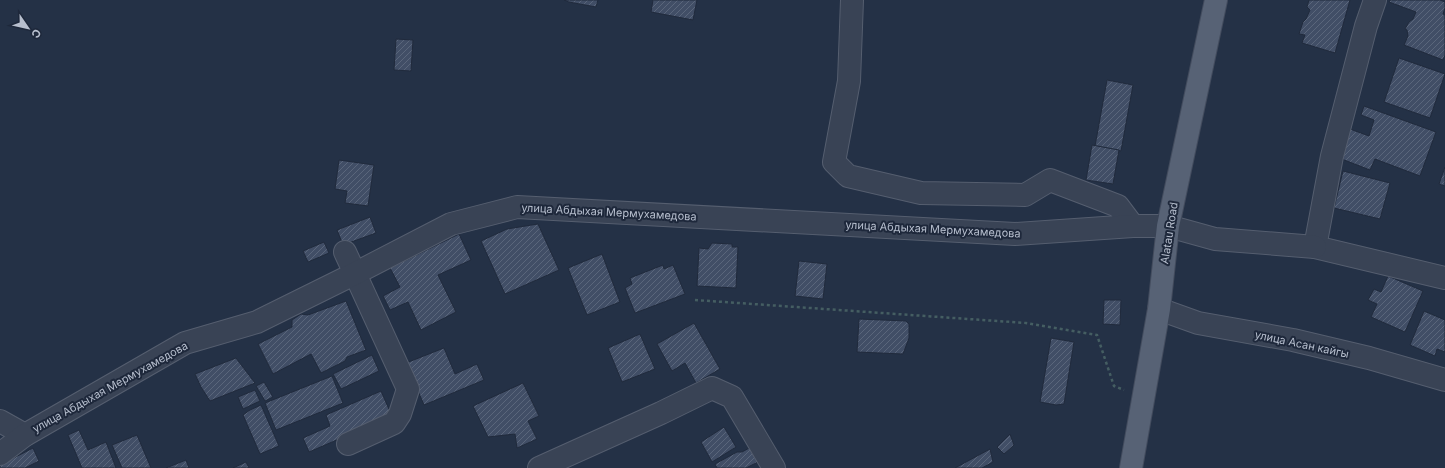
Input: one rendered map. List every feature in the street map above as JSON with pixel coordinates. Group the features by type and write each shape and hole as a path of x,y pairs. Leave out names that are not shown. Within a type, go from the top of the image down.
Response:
{"main road":[{"name":"Alatau Road","path":"1131,468 1159,309 1168,226 1216,0"}],"street":[{"path":"852,0 848,81 834,162 848,176 921,193 1025,195 1050,180 1118,206 1133,226"},
{"path":"1314,248 1332,156 1374,0"},
{"name":"улица Абдыхая Мермухамедова","path":"0,454 25,435 185,343 257,322 451,224 517,207 1015,234 1133,226 1168,226 1215,239 1314,248 1445,278"},
{"path":"345,252 356,273 408,389 400,414 394,423 348,444"},
{"name":"улица Асан кайгы","path":"1159,309 1198,323 1293,340 1445,380"},
{"path":"539,468 661,413 712,388 732,397 774,468"},
{"path":"0,421 25,435"}],"path":[{"path":"695,300 1026,323 1097,335 1114,386 1143,396"}],"building":[{"path":"564,0 598,0 596,7"},
{"path":"653,0 697,0 693,20 651,12"},
{"path":"1309,0 1350,0 1335,53 1302,43 1305,35 1299,34 1303,22 1310,10 1307,7"},
{"path":"1390,0 1440,0 1445,2 1443,14 1445,15 1445,55 1443,60 1404,45 1408,36 1407,30 1405,29 1409,22 1413,19 1416,12 1389,2"},
{"path":"396,39 413,40 411,71 394,70"},
{"path":"1399,58 1445,74 1430,118 1384,102"},
{"path":"1107,80 1133,85 1121,151 1095,146"},
{"path":"1364,106 1436,132 1420,176 1375,159 1370,170 1339,158 1350,129 1369,136 1374,120 1361,115"},
{"path":"1092,145 1119,150 1113,184 1086,180"},
{"path":"339,160 374,165 368,206 345,203 347,191 335,189"},
{"path":"1445,167 1445,186 1439,184"},
{"path":"1343,171 1390,183 1380,219 1334,208"},
{"path":"370,217 376,233 343,245 337,230"},
{"path":"538,224 559,270 505,294 481,241 507,229"},
{"path":"459,234 471,260 438,275 456,312 421,330 408,302 390,310 383,296 400,287 390,268"},
{"path":"324,242 329,253 308,262 303,251"},
{"path":"712,243 732,244 732,247 738,247 736,288 697,286 699,248 708,249"},
{"path":"602,254 620,302 587,315 568,268"},
{"path":"799,261 827,264 823,299 795,296"},
{"path":"663,265 664,269 673,265 685,294 635,313 625,288 632,284 630,278"},
{"path":"1388,276 1423,291 1405,332 1371,317 1377,304 1368,300 1374,289 1381,292"},
{"path":"1104,300 1121,300 1120,325 1103,324"},
{"path":"346,301 366,350 347,357 345,361 321,373 311,354 273,374 258,344 292,327 292,320 301,314 308,315"},
{"path":"1424,311 1445,320 1445,352 1437,349 1435,356 1410,345"},
{"path":"859,319 906,321 909,324 909,338 903,354 857,352"},
{"path":"694,323 720,369 696,383 685,363 672,371 657,344"},
{"path":"640,334 655,369 622,382 608,348"},
{"path":"1051,338 1074,342 1064,404 1056,405 1040,402"},
{"path":"444,348 455,374 477,364 484,380 424,405 406,363"},
{"path":"372,355 379,371 341,389 333,374"},
{"path":"236,358 255,383 210,401 195,374"},
{"path":"332,376 343,403 276,430 265,403"},
{"path":"264,382 273,397 265,401 256,386"},
{"path":"523,383 539,416 528,421 537,439 517,448 515,434 488,437 473,406"},
{"path":"255,390 260,401 243,409 238,397"},
{"path":"381,391 392,416 309,452 303,438 330,426 326,415"},
{"path":"261,405 279,446 260,454 243,415"},
{"path":"724,427 736,447 712,462 701,442"},
{"path":"79,430 88,450 106,442 116,468 82,468 68,435"},
{"path":"1010,434 1014,445 1004,454 997,447"},
{"path":"137,435 151,468 122,468 112,445"},
{"path":"751,447 758,462 746,468 717,468 715,464 737,452 742,452"},
{"path":"33,448 39,461 25,468 0,468 0,465"},
{"path":"990,449 993,462 982,468 955,468"},
{"path":"186,460 189,468 166,468"},
{"path":"246,462 249,468 233,468"}]}
